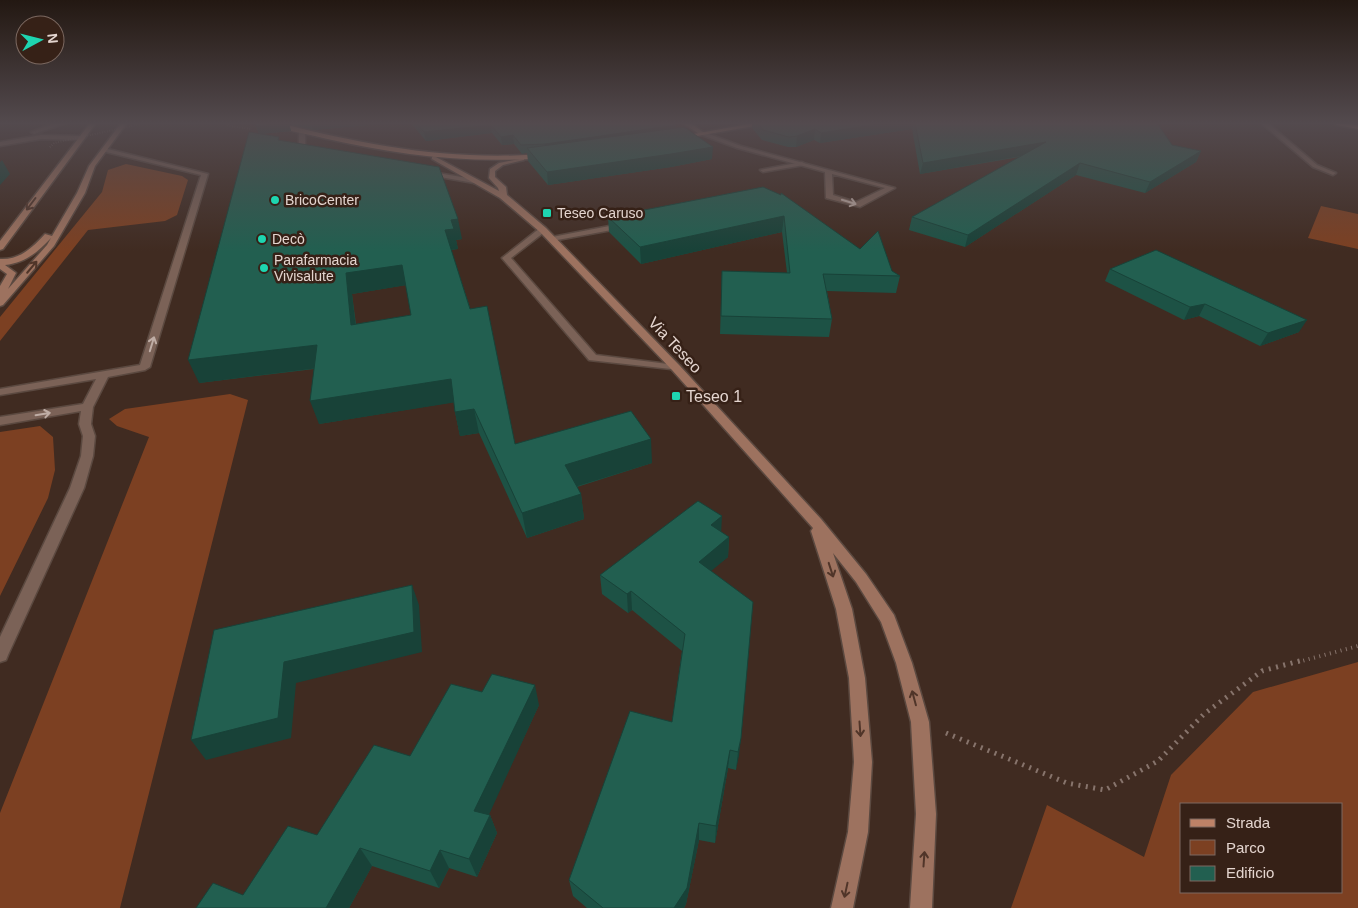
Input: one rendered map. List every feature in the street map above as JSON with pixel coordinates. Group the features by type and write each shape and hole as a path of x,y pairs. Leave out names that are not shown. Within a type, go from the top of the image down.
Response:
{"main road":[{"path":"0,247 61,165"},
{"path":"0,304 50,246 81,193 92,165"},
{"path":"447,165 503,196"},
{"path":"499,165 492,170 492,178 502,187 503,196"},
{"name":"Via Teseo","path":"503,196 552,239 676,368 816,524 861,578 888,620 904,663 920,722 926,814 921,908"},
{"path":"0,263 13,261 31,254 69,212"},
{"path":"0,263 12,273 0,294"},
{"path":"816,524 844,609 857,678 863,762 858,832 842,908"}],"street":[{"path":"0,392 145,367 205,174 169,165"},
{"path":"763,170 793,165"},
{"path":"807,165 828,171 891,188 857,205 829,196 828,171"},
{"path":"1314,165 1333,173"},
{"path":"417,172 474,181"},
{"path":"552,239 632,224"},
{"path":"542,230 506,258 593,358 676,368"},
{"path":"0,654 77,488 87,456 89,436 85,424 87,407 104,373"},
{"path":"0,421 87,407"}],"path":[{"path":"920,722 1067,783 1105,790 1158,761 1204,714 1262,671 1358,646"}],"green space":[{"path":"122,165 132,165 182,176 188,180 177,215 165,221 88,230 0,341 0,317 102,192 108,170"},
{"path":"1321,206 1358,214 1358,249 1308,238"},
{"path":"230,394 248,400 120,908 0,908 0,813 149,437 117,426 109,419 125,409"},
{"path":"40,426 53,437 55,470 48,498 0,596 0,432"},
{"path":"1358,662 1358,908 1011,908 1047,805 1144,857 1171,775 1253,692"}],"building":[{"path":"240,165 429,165 439,167 458,219 451,220 454,229 445,230 470,309 487,306 515,444 631,411 651,439 565,465 581,494 522,513 474,409 455,412 451,379 310,401 317,345 188,360","holes":["402,265 411,315 351,325 346,273"]},
{"path":"541,165 593,165 547,172"},
{"path":"1004,165 1076,165 968,235 912,217"},
{"path":"1089,165 1177,165 1150,182"},
{"path":"763,187 781,195 781,193 860,249 878,231 892,271 900,276 823,274 832,319 721,316 722,271 790,273 784,216 640,247 608,217"},
{"path":"1156,250 1307,320 1268,333 1205,304 1190,307 1110,269"},
{"path":"698,501 722,516 711,525 729,537 699,562 753,602 741,738 738,752 730,750 716,826 699,823 687,888 674,908 603,908 569,880 630,711 672,722 685,634 631,591 627,594 600,575"},
{"path":"412,585 414,632 284,662 278,718 191,740 214,630"},
{"path":"492,674 535,685 474,811 490,815 469,859 440,850 430,871 360,848 326,908 196,908 213,883 243,895 288,826 317,835 374,745 410,756 451,684 482,692"}],"place":[{"name":"BricoCenter","path":"275,200"},
{"name":"Teseo Caruso","path":"547,213"},
{"name":"Decò","path":"262,239"},
{"name":"Parafarmacia Vivisalute","path":"264,268"},
{"name":"Teseo 1","path":"676,396"}]}
